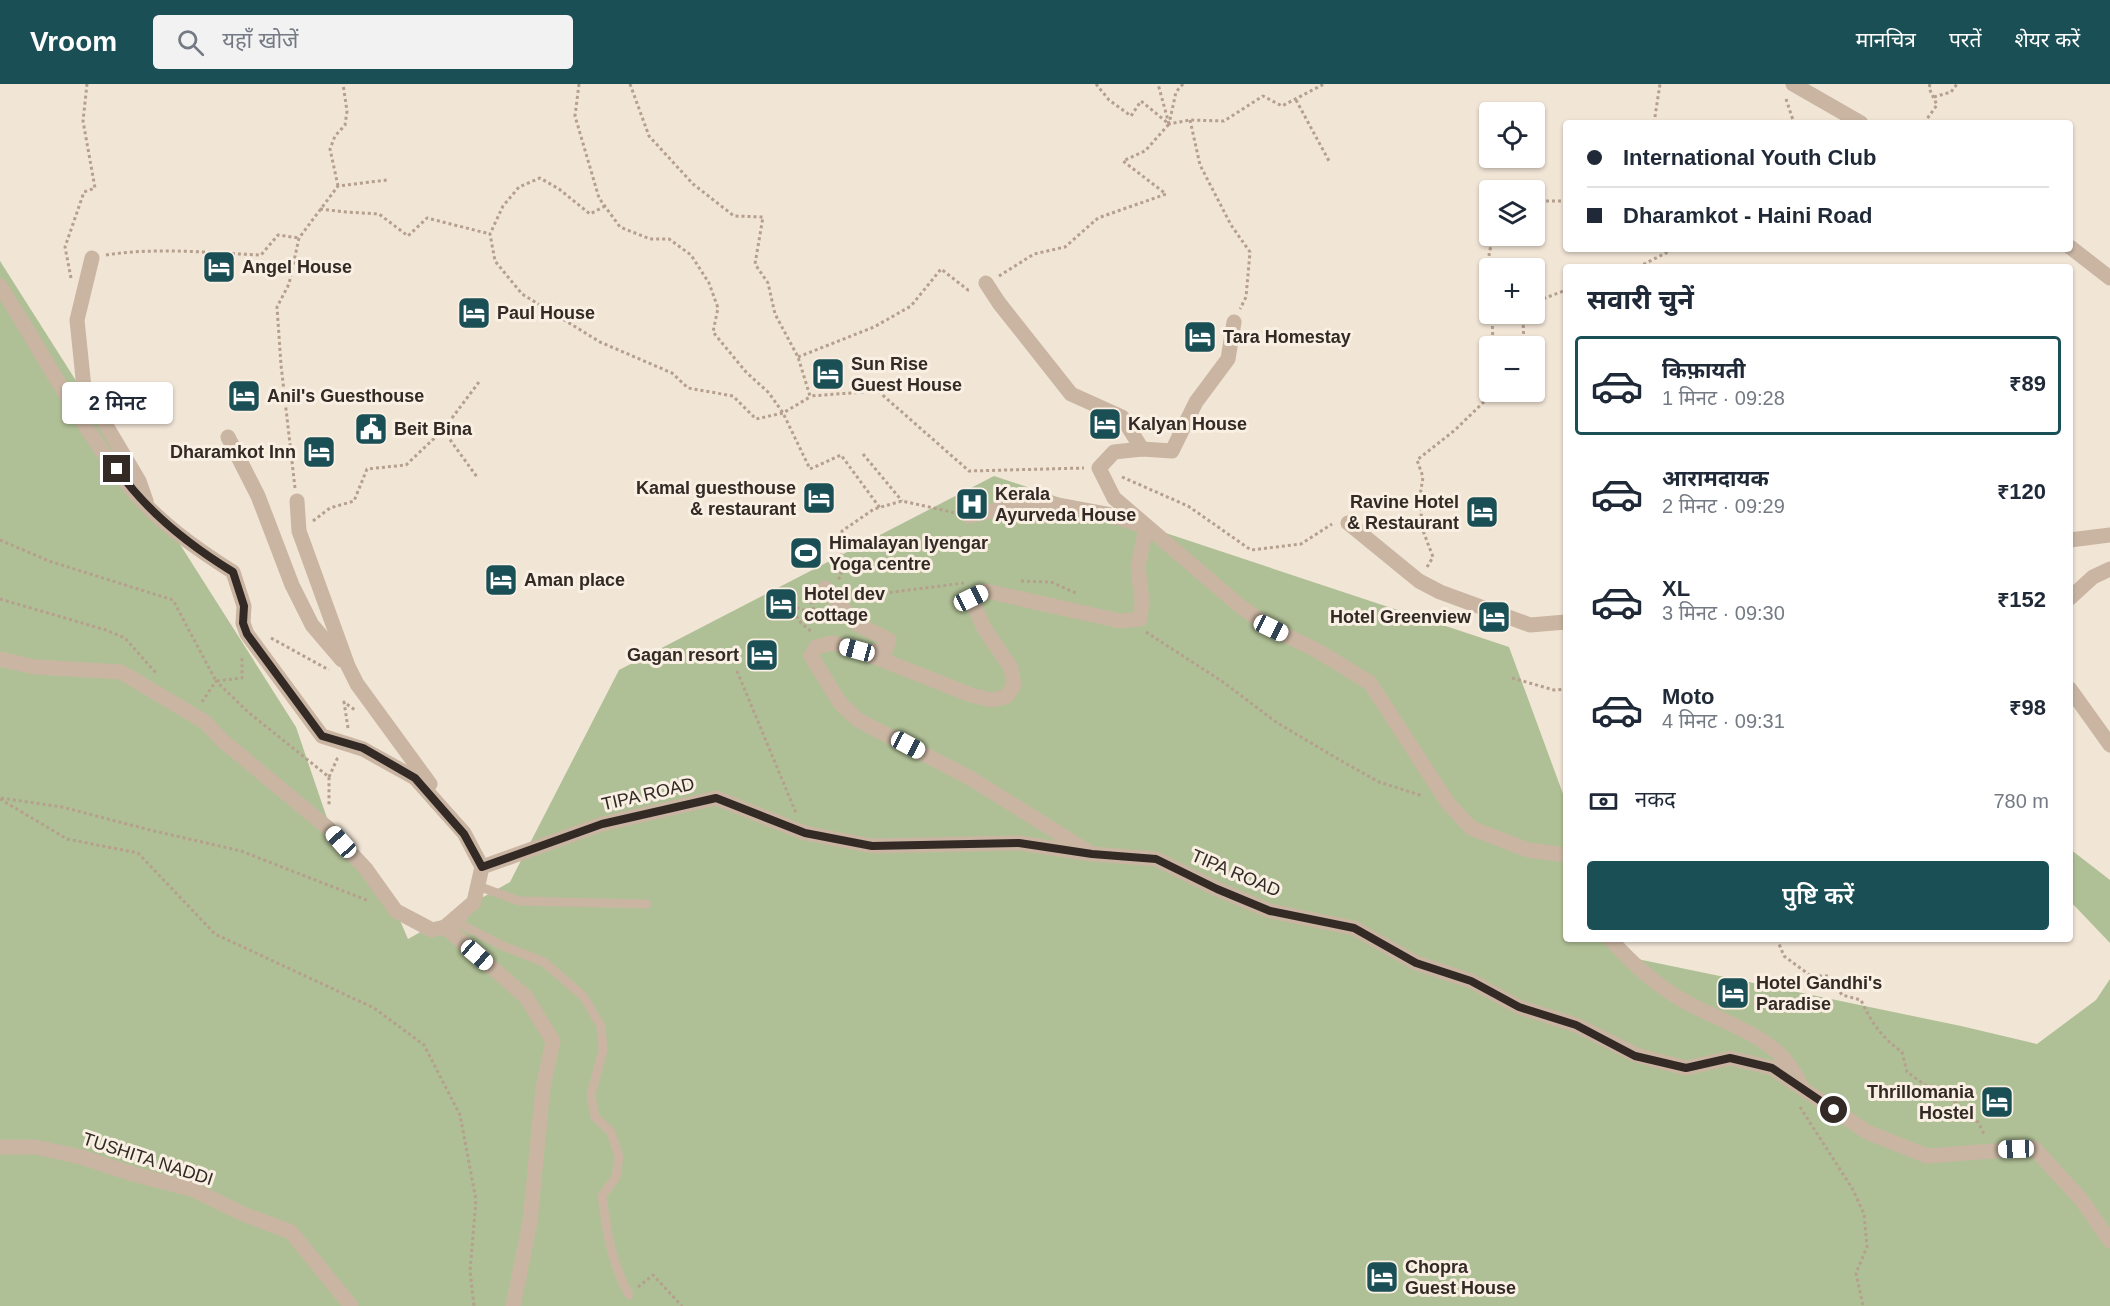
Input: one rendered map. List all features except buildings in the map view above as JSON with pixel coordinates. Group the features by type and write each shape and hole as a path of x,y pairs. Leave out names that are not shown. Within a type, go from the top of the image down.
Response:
{"street":[{"path":"1789,90 1854,120"},
{"path":"2073,249 2110,278"},
{"path":"92,258 77,320 84,388 139,481 148,506"},
{"path":"986,284 1071,394 1122,417 1142,449"},
{"path":"0,286 70,404 128,486 196,549 233,572 244,606 245,629 322,736 363,748 415,778 464,834"},
{"path":"1234,322 1228,359 1196,402 1172,451 1142,449 1114,452 1099,468 1114,498 1146,527 1271,628 1318,651 1371,683 1448,803 1471,828 1528,850 1563,855"},
{"path":"0,660 35,667 121,672 204,722 223,741 328,828 366,869 396,911 432,930 445,927 471,906 482,867 448,808 357,684 340,669 312,625 292,585 258,496 228,437"},
{"path":"297,501 299,531 340,669"},
{"path":"969,516 1037,501 1107,514 1146,527"},
{"path":"1348,523 1419,581 1440,592 1530,625 1563,621"},
{"path":"1092,854 970,778 858,720 840,703 811,656 816,647 832,643 857,650 971,695 991,700 1006,696 1014,685 1011,668 984,628 971,598 986,591 1120,621 1140,619 1142,601 1138,567 1146,527"},
{"path":"2073,540 2110,535"},
{"path":"2073,595 2093,577 2110,569"},
{"path":"830,594 857,624 889,640 885,652 857,650"},
{"path":"2073,692 2110,745"},
{"name":"TIPA ROAD","path":"482,867 602,824 716,798 805,833 872,846 1019,843 1092,854 1156,859 1217,889 1270,911 1354,928 1416,963 1471,981 1519,1007 1576,1025 1635,1056 1686,1068 1730,1058 1772,1068 1800,1095 1867,1132 1927,1156 2034,1148 2080,1198 2110,1241"},
{"path":"445,927 526,997 553,1041 543,1087 530,1222 513,1306"},
{"path":"1613,942 1643,974 1675,996 1767,1042 1796,1072 1800,1095"},
{"name":"TUSHITA NADDI","path":"0,1147 35,1147 81,1157 194,1190 243,1214 291,1232 351,1306"}],"lane":[{"path":"478,886 519,900 647,904"},
{"path":"471,906 460,924 503,946 544,962 582,996 601,1026 603,1050 591,1095 595,1117 611,1132 619,1157 616,1177 602,1196 608,1243 628,1295"}],"path":[{"path":"71,281 64,247 84,192 95,188 84,121 87,84"},
{"path":"338,186 330,149 335,136 345,125 347,111 343,84"},
{"path":"579,84 575,116 599,198 620,227 650,239 669,239 691,255 709,283 718,309 713,332 746,372 769,393 783,413 810,469 841,455 879,508"},
{"path":"630,84 649,135 693,184 734,216 762,217 755,264 768,283 775,314 798,357 810,396"},
{"path":"1096,84 1109,100 1131,116 1142,101 1168,124"},
{"path":"1158,84 1168,124"},
{"path":"798,357 874,327 911,306 940,269 968,290 986,284 1034,254 1065,248 1098,218 1166,194 1123,161 1145,151 1168,124 1176,92 1183,84"},
{"path":"1168,124 1190,120 1224,121 1263,96 1282,106 1324,84"},
{"path":"1654,120 1660,84"},
{"path":"1926,120 1937,105 1929,88 1930,84"},
{"path":"1934,97 1951,92 1957,84"},
{"path":"1789,90 1794,120"},
{"path":"1296,99 1329,161"},
{"path":"1190,120 1200,165 1231,225 1250,252 1246,297 1234,322"},
{"path":"605,206 590,214 559,189 540,178 519,187 503,206 490,234 495,261 522,294 600,342 672,373 688,388 733,396 756,419 783,413 810,396 878,391 969,471 1099,468 1188,506 1251,550 1301,544 1331,524 1348,523"},
{"path":"297,501 281,365 277,307 289,284 299,238 338,186 387,180"},
{"path":"1545,201 1563,201"},
{"path":"320,209 380,214 408,236 427,218 490,234"},
{"path":"92,258 127,252 261,255 278,235 299,238"},
{"path":"1644,264 1668,252"},
{"path":"1545,298 1563,291"},
{"path":"299,531 330,508 354,501 367,469 406,465 443,430 479,382"},
{"path":"1433,557 1422,528 1420,496 1423,477 1417,460 1455,430 1484,402"},
{"path":"443,430 477,477"},
{"path":"863,454 902,501"},
{"path":"830,594 841,577 842,531 879,508 902,501 969,516"},
{"path":"0,540 49,561 174,600 216,681 248,712 329,777 328,828"},
{"path":"1016,581 1051,582 1080,595"},
{"path":"828,644 801,623 789,605 815,614 807,587 830,594 969,583"},
{"path":"0,599 106,630 125,638 161,679"},
{"path":"1128,620 1223,682 1276,722 1338,759 1379,782 1448,803"},
{"path":"196,710 216,681 242,678 245,629 340,669"},
{"path":"737,671 805,833"},
{"path":"1512,678 1554,690 1563,689"},
{"path":"351,745 344,702 356,710 353,700"},
{"path":"0,798 62,807 242,851 396,911"},
{"path":"0,798 67,839 138,853 216,934 374,1008 424,1045 460,1115 476,1200 470,1271 474,1306"},
{"path":"1778,942 1784,956 1811,976 1830,976 1842,995 1861,1000 1869,1019 1880,1033 1902,1052 1907,1072 1924,1085 1950,1095 1966,1117 1978,1122 1985,1136 1993,1142 1989,1150"},
{"path":"1800,1095 1864,1214 1867,1247 1856,1273 1862,1305"},
{"path":"628,1295 653,1275 682,1306"}],"green space":[{"path":"0,261 296,727 329,824 396,911 408,939 510,882 619,670 994,476 1509,647 1563,794 1563,942 1618,942 1623,956 1961,1026 2037,1044 2096,1000 2110,979 2110,1306 0,1306"},
{"path":"2073,851 2110,880 2110,943 2073,904"}],"place":[{"name":"Angel House","path":"219,267"},
{"name":"Paul House","path":"474,313"},
{"name":"Tara Homestay","path":"1200,337"},
{"name":"Sun Rise Guest House","path":"828,374"},
{"name":"Anil's Guesthouse","path":"244,396"},
{"name":"Kalyan House","path":"1105,424"},
{"name":"Beit Bina","path":"371,429"},
{"name":"Dharamkot Inn","path":"319,452"},
{"name":"Kamal guesthouse & restaurant","path":"819,498"},
{"name":"Kerala Ayurveda House","path":"972,504"},
{"name":"Ravine Hotel & Restaurant","path":"1482,512"},
{"name":"Himalayan Iyengar Yoga centre","path":"806,553"},
{"name":"Aman place","path":"501,580"},
{"name":"Hotel dev cottage","path":"781,604"},
{"name":"Hotel Greenview","path":"1494,617"},
{"name":"Gagan resort","path":"762,655"},
{"name":"Hotel Gandhi's Paradise","path":"1733,993"},
{"name":"Thrillomania Hostel","path":"1997,1102"},
{"name":"Chopra Guest House","path":"1382,1277"}],"route":[{"path":"117,469 128,486 164,521 196,549 233,572 244,606 243,623 247,634 322,736 363,748 415,778 464,834 482,867 602,824 716,798 805,833 872,846 1019,843 1092,854 1156,859 1217,889 1270,911 1354,928 1416,963 1471,981 1519,1007 1576,1025 1635,1056 1686,1068 1730,1058 1772,1068 1834,1110"}]}
